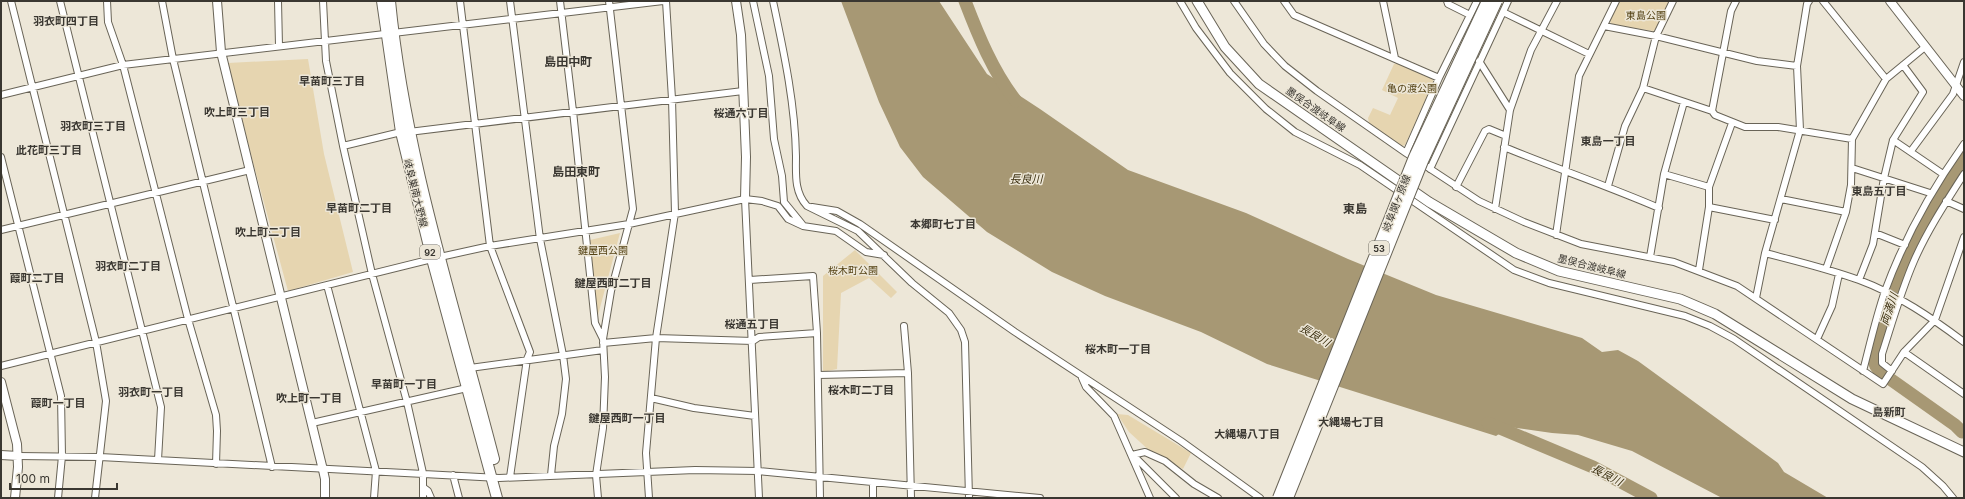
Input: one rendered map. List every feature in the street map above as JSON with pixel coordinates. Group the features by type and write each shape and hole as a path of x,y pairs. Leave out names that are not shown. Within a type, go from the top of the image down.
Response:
{"main road":[{"name":"岐阜巣南大野線","path":"382,1 389,33 405,132 467,388 495,478 504,498"},
{"name":"岐阜巣南大野線","path":"389,33 390,1"},
{"name":"墨俣合渡岐阜線","path":"1197,1 1225,47 1259,84 1429,202 1516,253 1559,271 1680,299 1715,314 1852,399 1964,452"},
{"name":"岐阜関ヶ原線","path":"1278,498 1414,157 1487,1"},
{"name":"岐阜関ヶ原線","path":"1288,498 1423,161 1497,1"},
{"name":"岐阜巣南大野線","path":"436,258 470,368 495,478 497,498"}],"street":[{"path":"11,1 96,342 106,401 95,498"},
{"path":"60,1 161,407 158,460"},
{"path":"107,1 108,22 123,65 188,319 216,415 216,464"},
{"path":"162,1 173,59 204,181 272,467"},
{"path":"217,1 221,52 326,479 325,498"},
{"path":"278,1 279,46"},
{"path":"323,1 326,61 343,146 372,274 406,402 423,474 423,498"},
{"path":"460,1 490,246 530,352 527,359 510,477"},
{"path":"510,1 540,239 563,356 566,379 562,414 554,446 551,475"},
{"path":"560,1 574,111 595,323 603,344"},
{"path":"1,95 123,65 324,40 562,14 609,4 665,1 672,99 675,213 656,338 646,453 649,498"},
{"path":"736,1 741,35 746,157 745,199 753,341 759,498"},
{"path":"753,1 769,76 774,139 782,176 784,202 803,226"},
{"path":"773,1 792,101 796,187 803,202 807,206 858,231 912,283 949,313 961,330 965,342 968,498"},
{"path":"1180,1 1200,34 1230,73 1266,109 1295,132 1360,165 1514,270 1549,283 1670,311 1710,326 1734,339 1922,467 1943,486 1953,498"},
{"path":"1234,1 1264,44 1285,66 1317,91 1456,187 1495,209 1581,244 1650,257 1699,270 1737,286 1883,384 1904,352 1935,320 1964,237"},
{"path":"1284,1 1294,15 1439,78"},
{"path":"1383,1 1395,58"},
{"path":"1447,1 1448,4 1470,15"},
{"path":"1406,153 1439,78 1477,1"},
{"path":"1430,169 1508,1"},
{"path":"1495,209 1510,110 1531,50 1558,1"},
{"path":"1556,235 1564,171 1579,76 1616,1"},
{"path":"1608,186 1625,126 1643,88 1656,36 1674,1"},
{"path":"1712,111 1731,11 1736,1"},
{"path":"1756,298 1765,253 1800,130 1798,66 1807,4 1809,1"},
{"path":"1823,1 1886,79"},
{"path":"1890,1 1964,96"},
{"path":"598,498 596,475 604,428 605,376 603,344 611,291 633,209 609,4"},
{"path":"1503,12 1589,54"},
{"path":"1604,26 1723,51 1758,61 1798,66"},
{"path":"1826,269 1846,212 1852,168 1852,139 1886,79 1925,47"},
{"path":"1480,61 1510,110"},
{"path":"1911,151 1956,86 1964,62"},
{"path":"1859,280 1873,244 1884,178 1893,140 1924,92 1903,65"},
{"path":"1643,88 1712,111 1715,115 1745,127 1800,130 1852,139"},
{"path":"343,146 405,132 743,91"},
{"path":"1650,257 1664,174 1684,102"},
{"path":"1699,270 1709,207 1709,187 1732,123"},
{"path":"1456,187 1485,131 1489,129 1506,136"},
{"path":"1893,140 1943,174"},
{"path":"1863,371 1886,292 1905,246 1930,193 1964,144"},
{"path":"1504,147 1564,171 1608,186 1659,208"},
{"path":"1,157 61,396 62,456 58,498"},
{"path":"1852,168 1930,193"},
{"path":"1,230 250,170"},
{"path":"1664,174 1709,187"},
{"path":"1891,372 1882,363 1882,354 1898,299 1914,261 1946,201 1964,174"},
{"path":"1,366 436,258 490,246 629,224 745,199 762,201 778,206 788,219 803,226 836,231 866,252 884,255"},
{"path":"1780,199 1846,212"},
{"path":"1946,201 1964,209"},
{"path":"807,206 837,211 860,224 1014,332 1181,441 1260,498"},
{"path":"1709,207 1775,220"},
{"path":"1875,233 1905,246"},
{"path":"1765,253 1826,269 1859,280 1886,292 1935,320 1964,342"},
{"path":"1817,339 1832,306 1839,274"},
{"path":"750,280 812,276 818,375 820,498"},
{"path":"327,285 376,471 374,498"},
{"path":"904,326 908,373 911,498"},
{"path":"470,368 527,359 563,356 603,344 656,338 753,341 759,337 816,333"},
{"path":"1904,352 1964,394"},
{"path":"818,375 908,373"},
{"path":"1081,376 1086,387 1113,414 1150,498"},
{"path":"1,382 17,444 18,456 15,498"},
{"path":"312,423 467,388"},
{"path":"651,398 694,408 756,416"},
{"path":"1132,455 1145,452 1165,461 1194,484 1218,498"},
{"path":"1,455 100,457 495,478 551,475 596,475 646,471 758,471 1040,498"},
{"path":"1132,455 1176,498"},
{"path":"453,475 459,498"},
{"path":"873,482 873,498"},
{"path":"424,488 428,491 431,498"}],"green space":[{"name":"東島公園","path":"1619,1 1670,1 1656,29 1653,31 1611,24 1610,21"},
{"path":"308,59 324,154 353,272 288,291 228,63"},
{"name":"亀の渡公園","path":"1398,63 1432,78 1434,82 1405,145 1402,146 1369,123 1368,118 1373,108 1390,115 1398,98 1382,90 1394,64"},
{"name":"鍵屋西公園","path":"620,233 597,319 590,240"},
{"name":"桜木町公園","path":"855,250 897,292 891,298 869,278 841,293 837,369 823,372 823,276"},
{"path":"1117,414 1128,415 1191,453 1183,469 1152,453 1129,432"}],"water":[{"name":"長良川","path":"841,1 939,1 987,74 1128,170 1246,213 1348,259 1436,295 1582,338 1602,352 1618,350 1638,361 1778,463 1784,472 1828,498 1722,498 1632,451 1578,435 1509,427 1496,436 1267,364 1201,332 1105,296 1052,272 987,232 923,177 900,147 879,102"}],"waterway":[{"name":"長良川","path":"965,1 993,66 1016,101"},
{"name":"両満川","path":"1962,432 1955,425 1881,372 1876,366 1874,355 1890,302 1907,259 1939,198 1964,159"},
{"name":"長良川","path":"1488,423 1593,467 1651,498"}],"district":[{"name":"羽衣町四丁目","path":"66,21"},
{"name":"島田中町","path":"568,61"},
{"name":"早苗町三丁目","path":"332,81"},
{"name":"吹上町三丁目","path":"237,112"},
{"name":"桜通六丁目","path":"741,113"},
{"name":"羽衣町三丁目","path":"93,126"},
{"name":"東島一丁目","path":"1608,141"},
{"name":"此花町三丁目","path":"49,150"},
{"name":"島田東町","path":"576,171"},
{"name":"東島五丁目","path":"1879,191"},
{"name":"早苗町二丁目","path":"359,208"},
{"name":"東島","path":"1355,208"},
{"name":"本郷町七丁目","path":"943,224"},
{"name":"吹上町二丁目","path":"268,232"},
{"name":"羽衣町二丁目","path":"128,266"},
{"name":"葭町二丁目","path":"37,278"},
{"name":"鍵屋西町二丁目","path":"613,283"},
{"name":"桜通五丁目","path":"752,324"},
{"name":"桜木町一丁目","path":"1118,349"},
{"name":"早苗町一丁目","path":"404,384"},
{"name":"桜木町二丁目","path":"861,390"},
{"name":"羽衣町一丁目","path":"151,392"},
{"name":"吹上町一丁目","path":"309,398"},
{"name":"葭町一丁目","path":"58,403"},
{"name":"島新町","path":"1889,412"},
{"name":"鍵屋西町一丁目","path":"627,418"},
{"name":"大縄場七丁目","path":"1351,422"},
{"name":"大縄場八丁目","path":"1247,434"}]}
